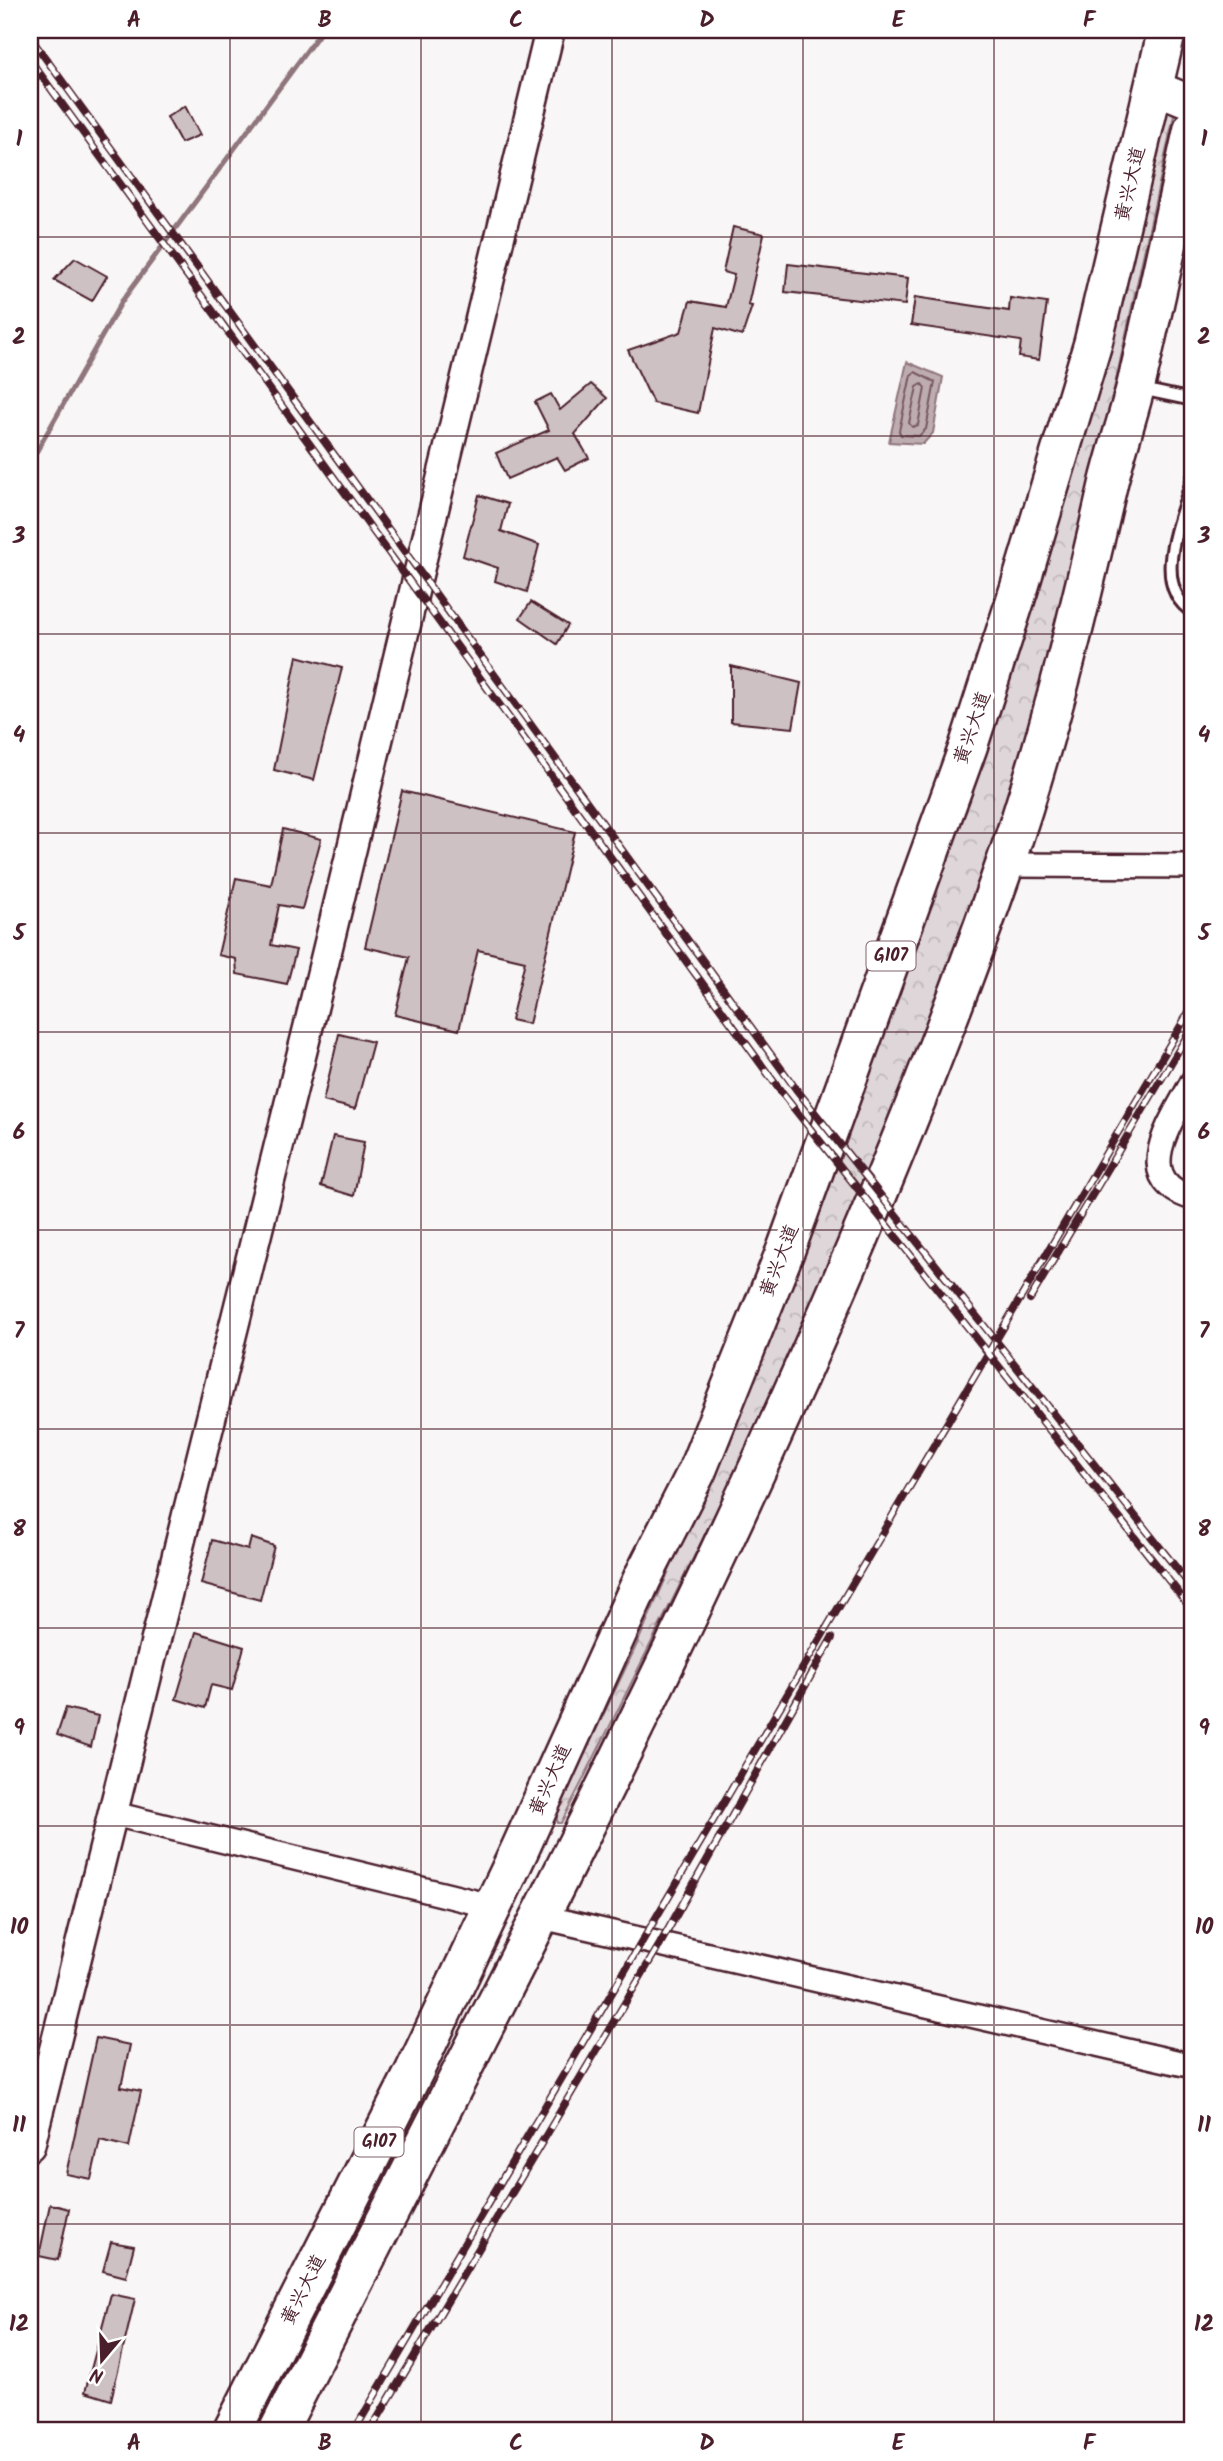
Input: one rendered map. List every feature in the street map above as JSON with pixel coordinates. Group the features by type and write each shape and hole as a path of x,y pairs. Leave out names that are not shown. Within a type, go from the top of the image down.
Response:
{"highway":[{"name":"黄兴大道","path":"232,2431 414,2072 520,1849 643,1577 697,1471 790,1236 968,747 1019,589 1093,343 1167,30"},
{"name":"黄兴大道","path":"278,2431 711,1566 824,1325 1005,865 1045,737 1184,195 1193,128"}],"main road":[{"path":"1154,87 1193,103"}],"street":[{"path":"30,2146 114,1814 550,30"},
{"path":"1005,865 1193,866"},
{"path":"1193,1081 1158,1150 1164,1177 1172,1188 1193,1198"},
{"path":"114,1814 491,1906"},
{"path":"538,1916 1193,2066"}],"lane":[{"path":"1135,388 1193,400"},
{"path":"1193,477 1170,561 1177,594 1193,612"}],"green space":[{"path":"1169,96 1178,97 1080,544 1036,712 1002,820 930,1019 796,1351 592,1762 561,1823 557,1823 557,1812 637,1644 687,1530"}],"water":[{"path":"907,362 943,377 933,433 923,444 889,442"}],"building":[{"path":"185,106 200,135 181,143 167,117"},
{"path":"733,227 764,234 748,305 752,306 742,336 715,328 698,413 653,403 628,350 681,332 690,301 726,307 734,275 723,272"},
{"path":"75,258 107,276 92,301 54,280"},
{"path":"788,264 908,278 905,305 785,292"},
{"path":"915,297 1009,311 1010,298 1047,303 1039,360 1019,357 1021,341 911,325"},
{"path":"591,384 607,398 575,434 589,458 565,470 557,457 507,479 496,453 549,430 535,402 551,394 560,410"},
{"path":"479,495 508,504 501,531 539,545 527,592 495,581 498,568 463,556"},
{"path":"531,602 568,625 557,644 520,618"},
{"path":"297,656 342,668 314,780 274,770"},
{"path":"731,666 801,683 793,728 731,722"},
{"path":"402,791 575,832 529,1024 511,1020 525,961 478,950 459,1030 395,1015 409,957 365,947"},
{"path":"283,829 321,839 302,909 279,905 271,945 296,950 287,984 237,974 236,959 218,955 236,878 271,885"},
{"path":"339,1034 373,1042 355,1109 323,1101"},
{"path":"333,1136 364,1142 354,1196 321,1186"},
{"path":"251,1538 274,1546 260,1600 201,1584 212,1540 248,1550"},
{"path":"196,1632 244,1647 232,1690 211,1685 205,1708 176,1699"},
{"path":"66,1708 98,1716 91,1747 57,1735"},
{"path":"96,2038 130,2045 121,2087 141,2091 129,2147 100,2140 91,2179 66,2174"},
{"path":"50,2204 69,2209 58,2260 39,2256"},
{"path":"111,2242 134,2246 126,2277 103,2271"},
{"path":"111,2294 135,2299 111,2400 85,2392"}],"waterway":[{"path":"30,463 122,301 322,30"}],"railway":[{"path":"30,37 796,1089 1193,1589"},
{"path":"30,60 785,1097 1193,1611"},
{"path":"354,2431 1193,1005"},
{"path":"1030,1299 1193,1026"},
{"path":"370,2431 660,1944 832,1638"}]}
